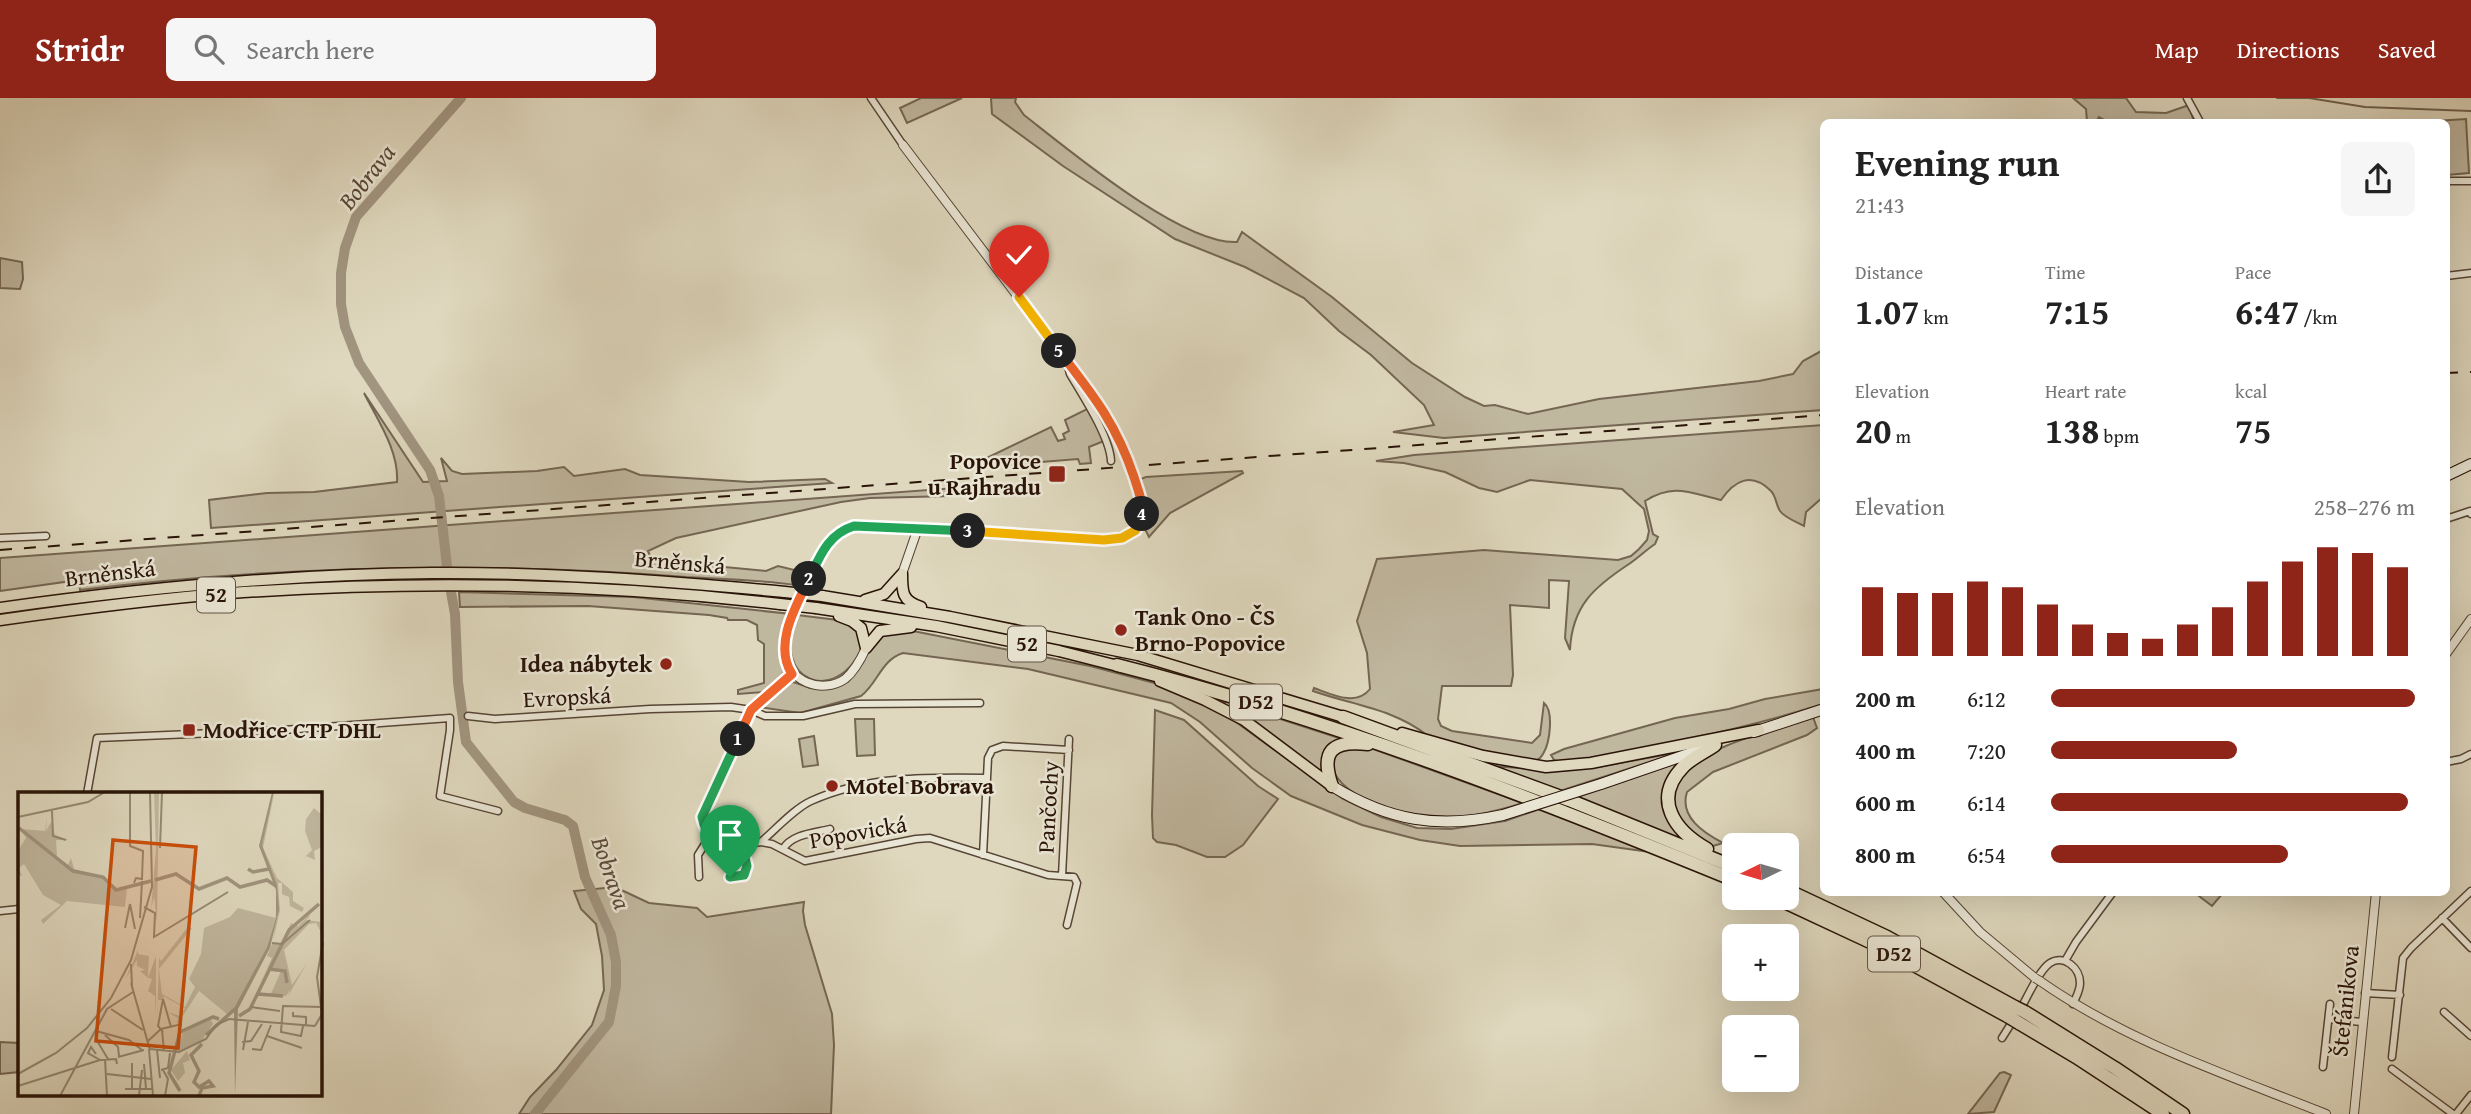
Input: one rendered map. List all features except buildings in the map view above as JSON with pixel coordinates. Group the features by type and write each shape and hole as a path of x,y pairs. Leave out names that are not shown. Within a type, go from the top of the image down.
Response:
{"highway":[{"name":"Brněnská","path":"0,608 225,582 314,576 464,573 666,580 822,596 950,617 1138,655 1483,756 1546,767 1591,763 1759,730"},
{"path":"856,602 881,596 902,574"},
{"path":"902,574 902,591 907,601 950,617"},
{"name":"Brněnská","path":"0,620 229,593 327,587 434,585 534,586 666,593 816,608 936,626 1117,665 1186,691 1226,710 1269,738 1332,786"},
{"path":"816,608 859,626 866,648"},
{"path":"866,648 874,636 883,630 936,626"},
{"name":"D52","path":"1117,665 1257,702 1393,747 1551,806 1722,875"},
{"path":"1343,717 1569,800 1722,861"},
{"path":"1332,786 1326,765 1328,756 1341,743 1393,747"},
{"path":"1715,745 1682,768 1672,784 1669,805 1674,821 1681,831 1722,859"},
{"name":"D52","path":"1799,896 1887,937 2017,1015 2163,1114"},
{"name":"D52","path":"1799,909 2017,1015 2115,1068 2183,1114"}],"main road":[{"path":"2450,473 2471,464"},
{"path":"1332,786 1380,810 1412,820 1460,822 1503,815 1820,710"}],"street":[{"path":"866,648 851,673 837,683 808,683 792,674 785,653 789,628 816,563 832,537 841,531 859,525 1104,540 1122,538 1136,530 1142,516 1135,481 1115,429 1072,367 903,145 871,98"},
{"path":"2187,98 2198,119"},
{"path":"2450,181 2471,181"},
{"path":"2450,276 2471,273"},
{"path":"1072,367 1070,374 1097,422 1111,453 1111,461"},
{"path":"2450,518 2470,511 2471,514"},
{"path":"902,574 918,528"},
{"path":"0,538 46,536"},
{"path":"2450,648 2471,619"},
{"path":"699,877 698,855 710,836 702,817 751,710 792,674"},
{"path":"751,710 765,716 803,716 855,704 980,703"},
{"name":"Evropská","path":"468,716 495,719 650,709 731,707 751,710"},
{"path":"87,792 97,738 450,718 440,796 498,811"},
{"name":"Pančochy","path":"1062,876 1069,739"},
{"path":"983,855 988,758 992,750 1003,746 1069,750"},
{"path":"2450,761 2461,760 2471,754"},
{"path":"761,842 809,801 858,786 922,777 987,778"},
{"path":"783,849 789,840 830,829"},
{"name":"Popovická","path":"710,836 725,845 761,842 783,849 797,859 809,861 930,838 1048,875 1062,876"},
{"path":"730,877 744,875 747,866 742,845"},
{"path":"1062,876 1073,877 1077,883 1067,925"},
{"path":"2392,1057 2403,958 2471,891"},
{"path":"1947,896 1980,932 2073,1004 2114,1027 2165,1050 2326,1114"},
{"path":"2065,961 2110,896"},
{"name":"Štefánikova","path":"2354,1114 2376,896"},
{"path":"0,911 18,909"},
{"path":"2442,918 2471,948"},
{"path":"2002,1038 2045,967 2056,961 2065,961 2073,966 2080,981 2073,1004"},
{"path":"2365,993 2400,995"},
{"path":"2323,1066 2330,1004"},
{"path":"2444,1012 2471,1036"},
{"path":"2329,1019 2362,1022"},
{"path":"2392,1069 2455,1114 2471,1095"}],"shaded area":[{"path":"921,98 962,98 907,123 900,108"},
{"path":"991,98 1016,98 1015,102 1024,115 1127,193 1157,212 1214,239 1237,242 1242,232 1332,297 1412,363 1484,406 1495,405 1528,414 1599,399 1759,381 1793,374 1803,361 1820,352 1820,410 1444,438 1393,432 1434,425 1424,405 1304,298 1245,267 1175,239 1063,166 992,114"},
{"path":"2073,98 2126,98 2136,112 2166,113 2189,105 2193,119 2087,119 2086,109"},
{"path":"2466,119 2469,173 2450,175 2450,120"},
{"path":"0,258 22,262 23,279 20,289 0,288"},
{"path":"364,393 423,482 447,481 441,458 452,471 462,474 537,471 564,467 574,476 625,469 640,475 749,482 825,479 832,483 211,528 209,500 397,482 391,448"},
{"path":"1089,408 1104,441 1089,447 1091,463 1080,464 1078,459 966,468 1051,427 1058,441 1065,439 1063,434 1069,431 1065,420"},
{"path":"1820,425 1820,500 1806,512 1804,526 1782,513 1773,493 1757,481 1737,484 1721,500 1691,492 1674,491 1645,501 1653,534 1658,537 1655,544 1605,581 1587,599 1575,621 1570,650 1565,638 1569,581 1549,580 1549,608 1510,605 1513,675 1511,686 1442,686 1438,719 1441,726 1452,731 1532,743 1540,735 1544,703 1549,713 1549,735 1540,758 1528,763 1428,736 1402,720 1313,691 1314,688 1343,698 1358,697 1370,689 1367,653 1357,621 1377,559 1484,550 1618,560 1631,556 1647,540 1649,531 1644,509 1622,489 1530,480 1497,492 1479,488 1445,472 1404,463 1376,461 1414,455"},
{"path":"1243,473 1170,513 1149,537 1144,527 1145,508 1138,480 1146,477"},
{"path":"955,488 953,496 870,498 841,502 676,538 648,551 651,558 661,561 766,571 778,566 794,570 802,565 807,566 796,585 610,572 458,567 232,575 80,590 79,580 0,591 0,558"},
{"path":"459,592 633,597 791,614 783,677 765,692 738,694 738,690 764,683 764,644 758,640 757,625 747,620 588,606 460,607"},
{"path":"797,615 846,621 858,628 862,647 851,665 838,676 824,681 810,679 799,671 792,657 791,638"},
{"path":"908,630 1090,666 1162,685 1222,712 1343,799 1381,817 1417,828 1451,829 1505,821 1540,809 1650,852 1592,844 1460,846 1420,840 1362,825 1291,796 1252,768 1200,722 1171,703 1028,669 903,653 885,666 861,696 800,713 759,707 785,684 793,682 811,688 824,688 862,664 871,646 886,632"},
{"path":"1820,690 1820,705 1726,731 1561,763 1551,755 1675,718 1729,709 1765,699"},
{"path":"1224,701 1342,739 1326,778 1225,707"},
{"path":"1155,710 1184,720 1258,786 1278,799 1243,845 1225,857 1207,857 1176,845 1157,842 1153,838"},
{"path":"1813,717 1817,728 1807,735 1713,772 1687,792 1685,801 1690,816 1701,829 1722,842 1710,847 1687,832 1671,802 1678,779 1692,765 1723,747"},
{"path":"855,719 874,719 875,755 857,756"},
{"path":"814,736 818,765 803,767 799,739"},
{"path":"1362,745 1523,803 1477,815 1441,818 1415,816 1381,807 1349,789 1338,778 1332,766 1335,752"},
{"path":"1680,752 1560,791 1493,766 1560,771"},
{"path":"1685,760 1666,789 1684,840 1577,797"},
{"path":"615,887 649,903 697,908 707,917 804,902 805,925 832,1014 834,1045 831,1114 519,1114 530,1097 592,1025 604,990 602,956 596,924 581,909 574,891"},
{"path":"2199,896 2220,896 2212,906"},
{"path":"0,1042 18,1043 18,1072 0,1074"},
{"path":"2000,1073 2011,1075 1994,1112 1968,1114"}],"waterway":[{"name":"Bobrava","path":"447,566 439,496 430,470 359,363 345,327 341,304 341,273 345,248 356,217 461,98"},
{"path":"2277,98 2309,98 2365,107 2471,111"},
{"name":"Bobrava","path":"451,592 466,742 514,802 565,820 573,826 585,877 611,935 616,962 616,986 609,1022 535,1114"}],"railway":[{"path":"2450,373 2471,372"},
{"path":"0,550 1820,415"}],"place":[{"name":"Popovice u Rajhradu","path":"1057,474"},
{"name":"Tank Ono - ČS Brno-Popovice","path":"1121,630"},
{"name":"Idea nábytek","path":"666,664"},
{"name":"Modřice CTP DHL","path":"189,730"},
{"name":"Motel Bobrava","path":"832,786"}],"route":[{"path":"730,877 744,875 747,866 742,845 725,845 710,837 702,817 751,710 792,674 787,666 785,653 789,628 816,563 834,535 863,525 1104,540 1122,538 1136,530 1142,516 1142,506 1128,459 1115,429 1019,297"}]}
